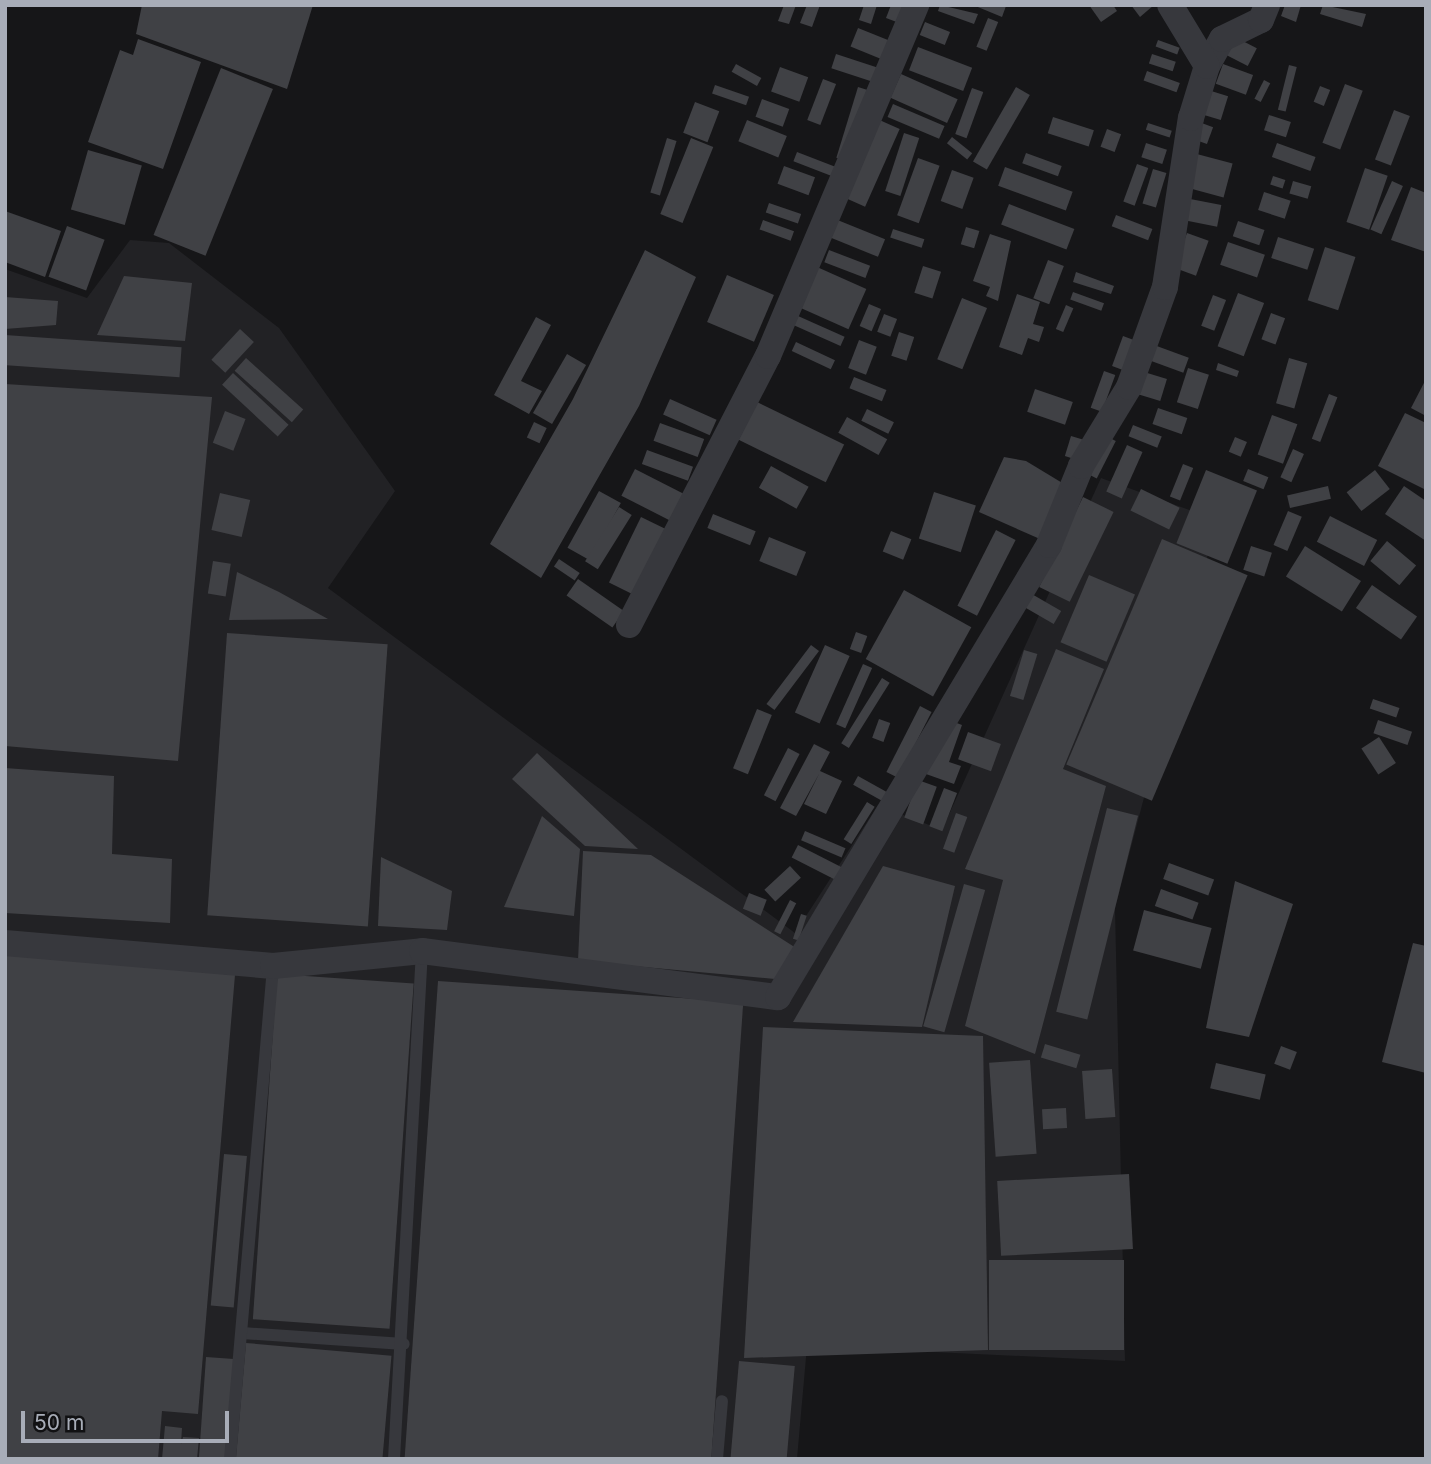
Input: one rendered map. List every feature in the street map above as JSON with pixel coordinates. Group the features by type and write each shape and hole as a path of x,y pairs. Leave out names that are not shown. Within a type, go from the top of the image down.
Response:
{"street":[{"path":"629,625 768,356 916,5"},
{"path":"1170,5 1206,66"},
{"path":"5,943 273,966 422,951 778,997 1049,545 1081,466 1129,387 1165,287 1189,131 1206,66 1223,38 1261,20 1267,5"}],"lane":[{"path":"394,1459 404,1344 422,951"},
{"path":"230,1459 273,966"},
{"path":"242,1333 404,1344"},
{"path":"717,1459 722,1401"}],"shaded area":[{"path":"130,240 169,243 279,328 395,491 328,588 795,933 878,805 942,830 1101,478 1217,520 1115,908 1125,1361 807,1346 797,1459 5,1459 5,269 87,298"}],"building":[{"path":"142,5 313,5 287,89 136,34"},
{"path":"784,5 796,5 789,24 778,21"},
{"path":"807,5 820,5 812,27 800,23"},
{"path":"864,5 877,5 871,24 859,20"},
{"path":"891,5 909,5 902,24 886,18"},
{"path":"940,5 978,14 974,24 938,11"},
{"path":"973,5 1004,5 1006,6 1002,17"},
{"path":"1089,5 1113,5 1117,11 1101,22"},
{"path":"1131,5 1154,5 1140,17"},
{"path":"1285,5 1301,5 1296,22 1281,16"},
{"path":"1323,5 1366,14 1362,27 1320,14"},
{"path":"988,18 998,22 987,51 976,47"},
{"path":"925,22 950,32 945,45 920,35"},
{"path":"858,28 890,41 883,60 851,47"},
{"path":"1231,35 1257,48 1248,66 1222,53"},
{"path":"138,39 201,62 163,169 88,142 120,50 133,55"},
{"path":"1158,40 1180,48 1177,54 1156,47"},
{"path":"918,47 972,68 963,91 909,70"},
{"path":"836,54 883,69 878,83 831,68"},
{"path":"1152,54 1176,62 1173,71 1149,64"},
{"path":"736,64 761,78 757,86 732,72"},
{"path":"1223,64 1253,75 1246,95 1216,84"},
{"path":"1289,65 1297,67 1286,112 1278,110"},
{"path":"780,67 808,77 799,102 771,91"},
{"path":"221,68 273,89 205,256 154,235"},
{"path":"1147,71 1180,83 1176,92 1144,80"},
{"path":"901,74 958,99 947,123 890,98"},
{"path":"823,79 836,84 820,125 807,120"},
{"path":"1264,80 1270,83 1261,102 1254,99"},
{"path":"1345,84 1363,91 1340,150 1322,143"},
{"path":"715,85 749,97 746,105 712,94"},
{"path":"1320,86 1330,90 1324,106 1314,102"},
{"path":"858,87 868,90 846,161 836,158"},
{"path":"1016,87 1030,95 987,169 973,161"},
{"path":"972,88 983,92 967,138 955,134"},
{"path":"1208,90 1228,96 1221,120 1201,114"},
{"path":"762,99 789,109 783,127 756,117"},
{"path":"695,102 719,111 707,142 683,133"},
{"path":"893,104 945,126 939,139 888,117"},
{"path":"1394,110 1410,116 1391,166 1375,159"},
{"path":"1269,115 1291,122 1286,137 1264,130"},
{"path":"1053,117 1094,130 1089,146 1048,133"},
{"path":"875,118 900,129 865,207 840,196"},
{"path":"747,120 787,136 778,157 738,141"},
{"path":"1199,122 1213,127 1207,144 1193,139"},
{"path":"1148,123 1172,131 1170,137 1146,130"},
{"path":"1107,129 1121,134 1115,152 1101,147"},
{"path":"904,133 919,138 900,196 885,191"},
{"path":"952,137 972,153 967,160 947,143"},
{"path":"667,138 677,141 660,195 650,193"},
{"path":"691,138 713,147 683,223 660,214"},
{"path":"1146,143 1167,150 1162,164 1141,157"},
{"path":"1277,143 1316,157 1310,171 1272,157"},
{"path":"88,150 142,165 125,225 71,210"},
{"path":"797,152 837,167 834,177 793,161"},
{"path":"1026,153 1062,166 1058,176 1022,163"},
{"path":"1193,153 1233,164 1224,197 1184,187"},
{"path":"918,158 940,166 919,223 897,215"},
{"path":"1137,164 1148,168 1135,206 1123,202"},
{"path":"784,166 815,177 809,195 778,184"},
{"path":"1005,167 1073,192 1066,210 998,186"},
{"path":"1365,168 1388,176 1369,230 1346,222"},
{"path":"1153,169 1166,173 1156,208 1142,203"},
{"path":"952,170 974,178 962,209 941,201"},
{"path":"1273,176 1285,180 1283,189 1270,185"},
{"path":"1293,181 1311,186 1308,199 1289,193"},
{"path":"1392,181 1403,186 1381,234 1370,229"},
{"path":"1411,187 1426,193 1426,252 1391,240"},
{"path":"1264,192 1291,201 1285,219 1258,210"},
{"path":"1185,198 1221,205 1217,227 1181,220"},
{"path":"769,203 801,214 798,224 766,212"},
{"path":"1009,204 1074,229 1066,250 1001,225"},
{"path":"5,211 61,231 45,277 5,262"},
{"path":"1116,215 1152,229 1148,240 1112,226"},
{"path":"835,219 885,239 878,257 828,237"},
{"path":"763,220 794,231 791,241 760,229"},
{"path":"1238,221 1264,230 1259,245 1233,236"},
{"path":"67,226 105,240 86,290 49,277"},
{"path":"966,227 979,231 974,248 961,244"},
{"path":"893,229 924,239 922,248 890,238"},
{"path":"1187,233 1209,241 1196,276 1174,268"},
{"path":"990,234 1011,241 998,301 986,296 990,287 973,281"},
{"path":"1278,237 1314,249 1307,270 1271,258"},
{"path":"1228,242 1265,255 1257,277 1220,265"},
{"path":"1325,247 1355,257 1338,310 1308,300"},
{"path":"645,250 696,277 639,406 541,578 490,544 573,399"},
{"path":"829,250 870,266 865,278 824,262"},
{"path":"1048,260 1064,266 1049,304 1033,298"},
{"path":"923,266 941,272 932,299 914,293"},
{"path":"817,267 866,289 848,329 799,307"},
{"path":"1076,272 1114,286 1111,294 1073,282"},
{"path":"727,275 774,295 754,342 707,322"},
{"path":"124,276 192,283 185,341 97,335"},
{"path":"1073,292 1104,303 1101,311 1070,300"},
{"path":"1238,293 1264,303 1244,356 1218,346"},
{"path":"1017,294 1040,302 1033,324 1044,327 1039,342 1028,338 1022,355 999,347"},
{"path":"1213,295 1226,300 1214,331 1201,326"},
{"path":"5,297 58,301 56,325 5,329"},
{"path":"962,298 987,308 962,369 937,359"},
{"path":"869,304 881,309 872,331 860,326"},
{"path":"1066,305 1073,308 1063,332 1056,329"},
{"path":"1271,313 1285,318 1276,344 1261,339"},
{"path":"884,314 897,319 890,337 877,332"},
{"path":"798,316 845,337 841,346 794,325"},
{"path":"536,317 551,325 521,381 542,391 529,414 494,395"},
{"path":"240,329 254,342 225,373 211,360"},
{"path":"899,332 914,337 906,361 891,356"},
{"path":"5,335 182,347 179,377 5,365"},
{"path":"1123,336 1137,341 1126,371 1112,366"},
{"path":"859,340 877,347 866,375 848,368"},
{"path":"796,342 835,360 831,369 792,351"},
{"path":"1154,345 1189,358 1183,373 1149,360"},
{"path":"567,354 586,365 552,424 533,413"},
{"path":"246,358 303,410 292,422 235,371"},
{"path":"1289,358 1307,363 1294,408 1276,403"},
{"path":"1218,363 1239,371 1237,377 1216,370"},
{"path":"1188,368 1209,375 1198,409 1177,402"},
{"path":"1104,371 1115,375 1102,412 1091,408"},
{"path":"1144,372 1167,379 1160,401 1137,394"},
{"path":"233,373 289,425 278,437 222,385"},
{"path":"854,377 886,390 882,401 850,388"},
{"path":"1426,379 1426,416 1411,408"},
{"path":"5,384 212,397 178,761 5,746"},
{"path":"1035,389 1073,402 1065,425 1027,412"},
{"path":"1329,394 1337,397 1320,442 1312,439"},
{"path":"670,399 717,420 710,435 663,415"},
{"path":"757,402 844,445 826,482 739,440"},
{"path":"1158,408 1187,418 1182,434 1152,424"},
{"path":"867,409 894,422 888,434 861,421"},
{"path":"225,411 246,419 233,451 213,443"},
{"path":"1405,413 1426,423 1426,490 1378,466"},
{"path":"1272,415 1297,424 1283,464 1258,454"},
{"path":"847,417 887,439 879,455 838,433"},
{"path":"534,422 547,428 540,443 527,437"},
{"path":"660,423 704,439 698,457 654,441"},
{"path":"1133,425 1162,437 1157,448 1129,436"},
{"path":"1071,436 1084,440 1078,460 1065,456"},
{"path":"1106,436 1116,441 1097,478 1087,473"},
{"path":"1235,437 1247,442 1241,457 1229,452"},
{"path":"1127,445 1143,452 1122,499 1106,492"},
{"path":"1293,449 1304,454 1291,482 1280,477"},
{"path":"647,450 693,467 688,481 642,464"},
{"path":"1004,457 1026,461 1064,484 1040,539 979,512"},
{"path":"1183,464 1193,468 1180,501 1170,496"},
{"path":"771,466 809,487 796,509 759,488"},
{"path":"635,469 688,496 675,523 621,496"},
{"path":"1248,469 1268,477 1264,489 1243,481"},
{"path":"1206,470 1257,491 1227,564 1176,543"},
{"path":"1375,470 1390,489 1361,511 1347,492"},
{"path":"1328,486 1331,499 1290,508 1287,495"},
{"path":"1404,486 1426,501 1426,541 1385,514"},
{"path":"1141,489 1180,508 1169,529 1130,511"},
{"path":"599,491 621,503 589,560 567,548"},
{"path":"934,492 976,506 961,552 919,539"},
{"path":"220,493 250,500 242,537 211,530"},
{"path":"1083,497 1114,512 1070,602 1039,587"},
{"path":"619,507 632,515 598,569 585,561"},
{"path":"1288,511 1302,517 1287,551 1274,545"},
{"path":"713,514 756,531 750,545 707,528"},
{"path":"1330,516 1377,540 1364,566 1317,542"},
{"path":"641,517 666,529 634,595 609,583"},
{"path":"996,530 1016,540 977,616 957,606"},
{"path":"891,531 911,539 903,560 883,551"},
{"path":"769,537 806,552 796,576 759,561"},
{"path":"1162,539 1248,575 1152,801 1066,765"},
{"path":"1387,541 1416,565 1399,585 1370,561"},
{"path":"1251,546 1272,553 1264,577 1243,570"},
{"path":"1305,546 1361,581 1342,612 1286,577"},
{"path":"559,559 580,573 575,580 554,566"},
{"path":"213,561 231,564 226,596 208,594"},
{"path":"237,572 279,592 328,619 229,620"},
{"path":"1089,575 1135,595 1107,662 1060,642"},
{"path":"578,579 624,611 612,628 567,595"},
{"path":"1372,585 1417,617 1401,639 1356,608"},
{"path":"904,590 971,627 933,696 866,659"},
{"path":"1030,593 1061,611 1054,624 1022,606"},
{"path":"856,632 867,636 861,653 850,649"},
{"path":"227,633 388,644 368,927 207,915"},
{"path":"811,645 819,651 774,710 766,704"},
{"path":"825,645 850,656 820,724 795,713"},
{"path":"1056,649 1104,669 1063,769 1106,786 1035,1054 965,1026 1003,880 965,869"},
{"path":"1024,650 1037,654 1023,700 1010,696"},
{"path":"863,664 872,668 845,728 836,724"},
{"path":"882,678 890,683 849,748 841,743"},
{"path":"1373,699 1399,708 1396,718 1370,708"},
{"path":"920,706 932,712 898,778 886,772"},
{"path":"757,709 772,715 748,774 733,768"},
{"path":"879,719 890,723 883,742 872,738"},
{"path":"946,719 962,725 949,762 961,766 954,784 926,774"},
{"path":"1378,720 1412,732 1407,745 1373,733"},
{"path":"968,732 1001,744 991,771 958,759"},
{"path":"1379,737 1396,763 1378,774 1361,748"},
{"path":"814,744 830,752 820,771 842,781 826,814 804,804 819,774 796,816 780,808"},
{"path":"788,748 800,754 776,801 764,795"},
{"path":"537,753 638,849 585,846 512,779"},
{"path":"5,768 114,776 112,854 172,859 170,923 5,913"},
{"path":"858,776 891,794 886,803 853,785"},
{"path":"918,780 937,787 923,824 904,818"},
{"path":"944,788 957,793 942,831 929,826"},
{"path":"867,802 875,807 851,844 844,839"},
{"path":"1107,808 1138,816 1087,1020 1056,1012"},
{"path":"956,813 967,817 954,853 943,849"},
{"path":"542,816 580,849 574,916 504,907"},
{"path":"805,831 846,848 842,857 801,840"},
{"path":"798,845 842,867 835,880 792,857"},
{"path":"583,851 651,855 796,948 775,979 578,961"},
{"path":"381,857 452,891 447,930 378,926"},
{"path":"1169,863 1214,879 1208,895 1163,879"},
{"path":"790,866 801,878 775,902 764,890"},
{"path":"883,866 955,886 922,1027 793,1022"},
{"path":"1235,881 1293,904 1249,1037 1206,1028"},
{"path":"964,884 985,890 944,1032 923,1026"},
{"path":"1161,889 1199,903 1192,920 1155,906"},
{"path":"749,893 767,900 761,916 743,909"},
{"path":"790,900 796,903 780,934 774,931"},
{"path":"1144,910 1212,928 1201,969 1133,951"},
{"path":"801,914 807,916 799,941 793,939"},
{"path":"1413,943 1426,946 1426,1073 1382,1062"},
{"path":"5,955 235,975 198,1414 162,1411 158,1459 5,1459"},
{"path":"277,974 414,984 390,1329 253,1319"},
{"path":"438,981 743,1002 711,1459 405,1459"},
{"path":"763,1027 983,1036 988,1350 744,1358"},
{"path":"1045,1044 1080,1055 1076,1068 1041,1057"},
{"path":"1281,1046 1297,1052 1290,1070 1274,1064"},
{"path":"1030,1060 1037,1154 996,1157 989,1063"},
{"path":"1216,1063 1266,1074 1260,1100 1210,1088"},
{"path":"1112,1069 1115,1117 1085,1119 1082,1071"},
{"path":"1066,1108 1067,1128 1043,1129 1042,1109"},
{"path":"224,1154 247,1156 234,1307 211,1305"},
{"path":"1129,1174 1133,1249 1001,1256 997,1181"},
{"path":"989,1260 1124,1260 1124,1350 989,1350"},
{"path":"246,1343 391,1356 382,1459 236,1459"},
{"path":"206,1357 234,1359 227,1459 199,1459"},
{"path":"739,1361 795,1366 787,1459 730,1459"},
{"path":"165,1426 182,1428 181,1444 183,1437 199,1438 197,1459 162,1459"}]}
